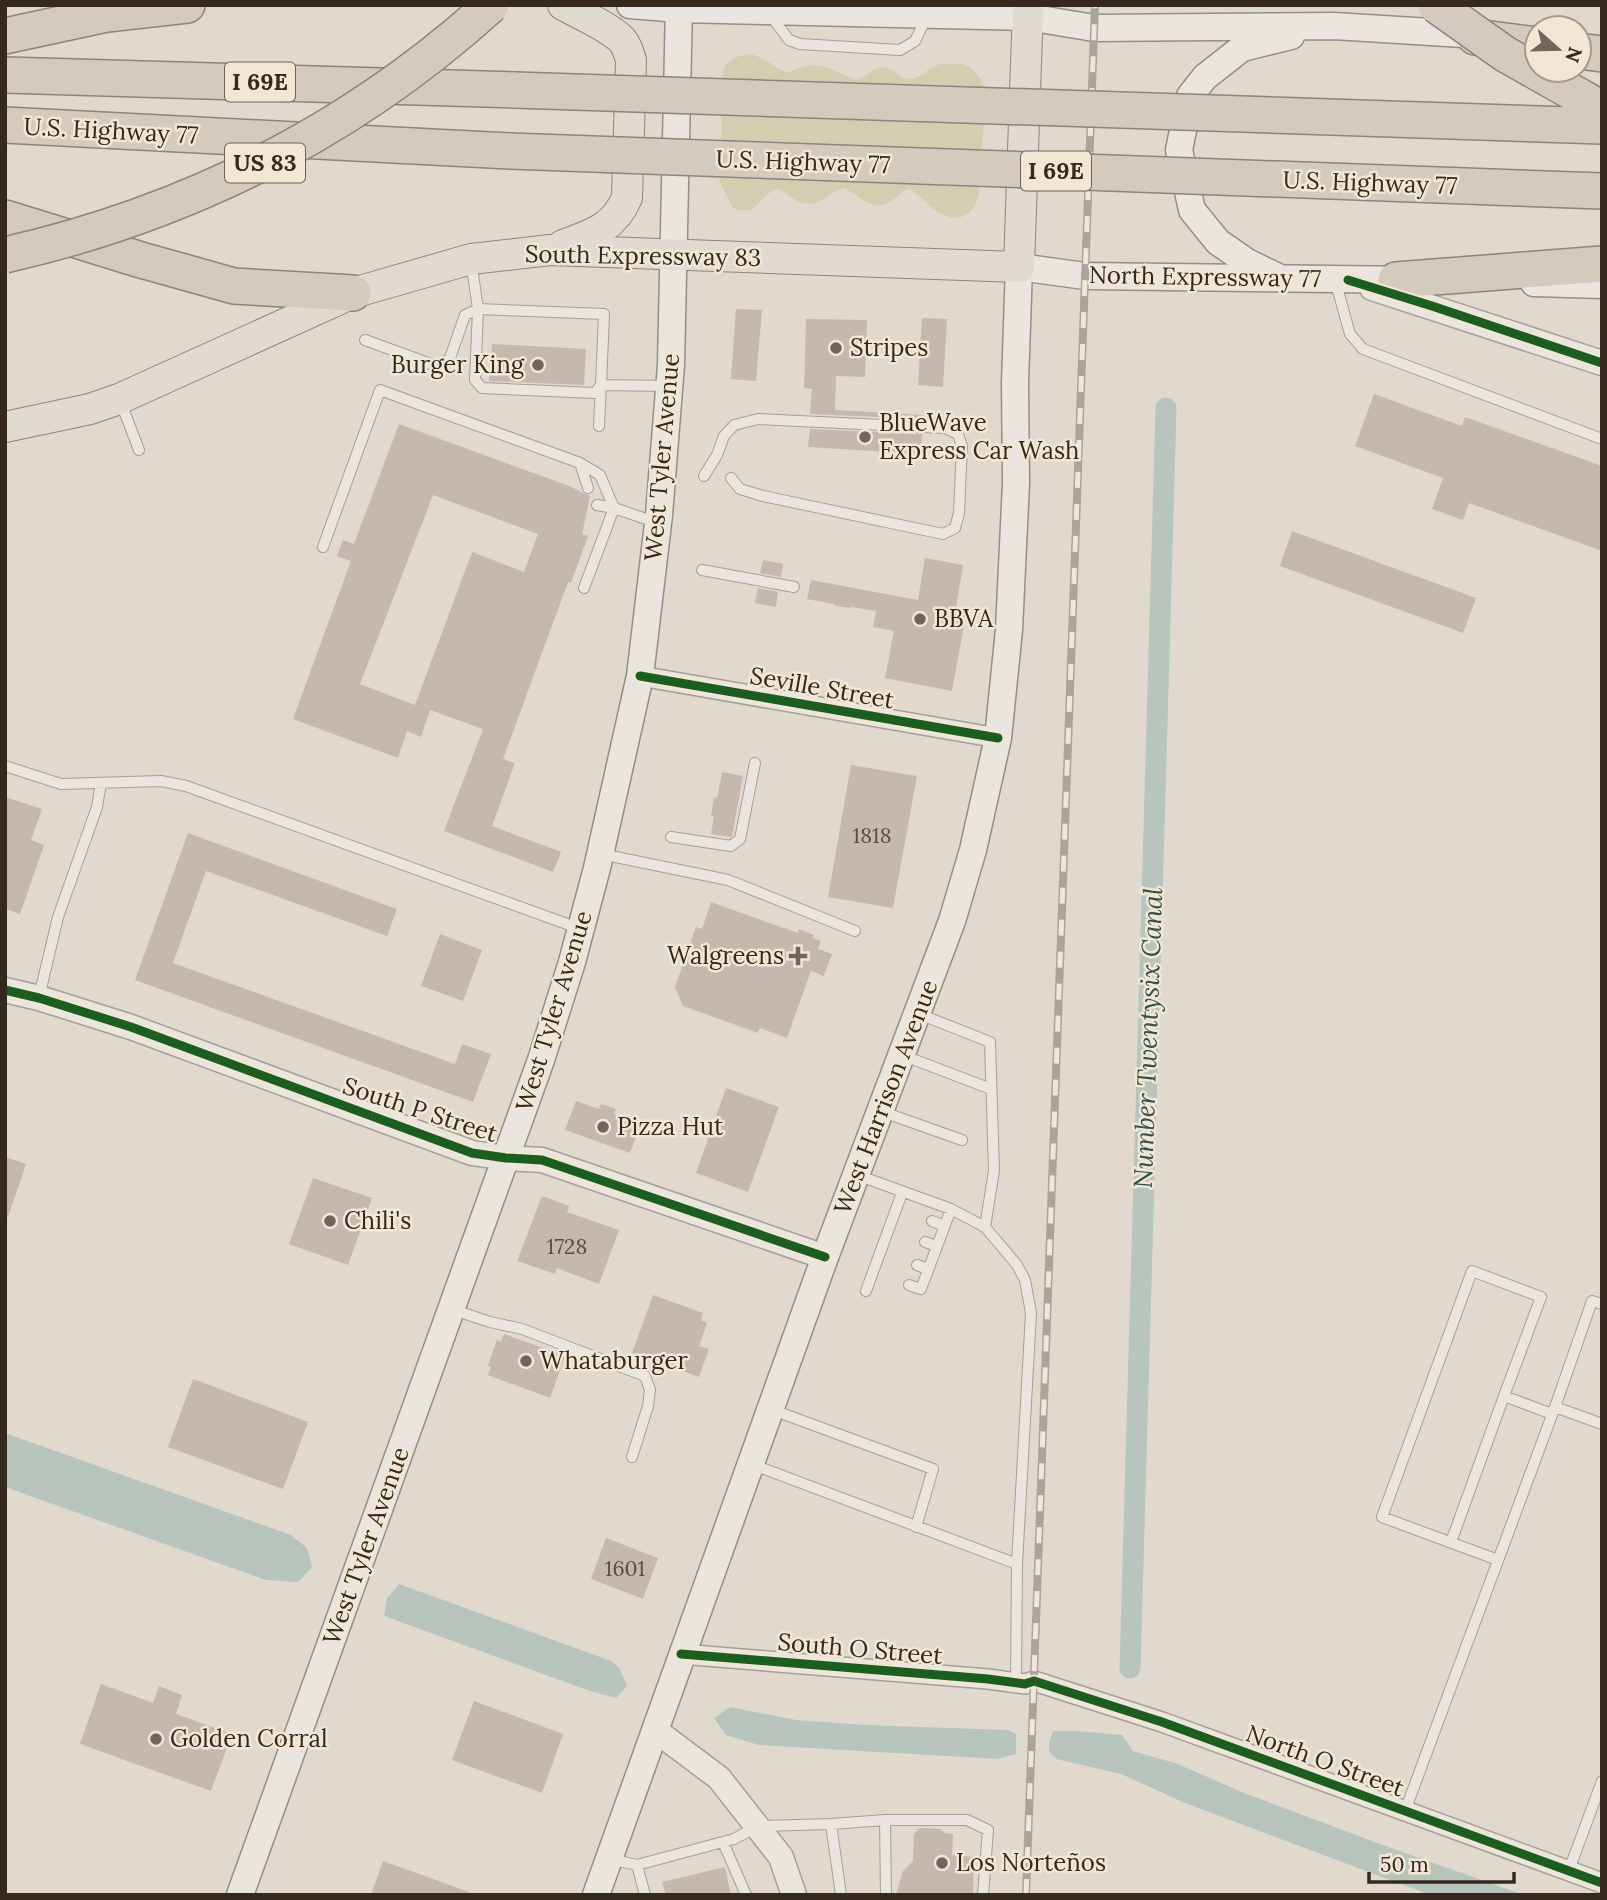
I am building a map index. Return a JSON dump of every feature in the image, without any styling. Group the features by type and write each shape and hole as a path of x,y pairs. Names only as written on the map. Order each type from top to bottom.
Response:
{"highway":[{"path":"5,36 107,14 187,5"},
{"name":"US 83","path":"5,255 114,226 218,186 263,164 349,115 390,87 430,58 491,5"},
{"path":"1442,19 1523,41"},
{"path":"1442,19 1602,109"},
{"name":"I 69E","path":"5,75 1602,126"},
{"name":"U.S. Highway 77","path":"5,125 510,151 1602,191"},
{"path":"5,218 234,286 353,293"},
{"path":"1396,280 1602,264"}],"main road":[{"path":"550,250 601,230 621,211 627,198 631,60 628,50 622,40 608,30 563,5"},
{"path":"630,5 928,15 1028,11 1094,28 1334,26 1442,19 1523,36"},
{"name":"West Tyler Avenue","path":"244,1894 541,1060 600,854 640,676 658,523 669,386 679,7"},
{"path":"1019,267 1028,11"},
{"path":"1280,278 1247,262 1217,242 1192,210 1179,150 1190,96 1205,77 1242,48 1334,26"},
{"name":"South Expressway 83","path":"5,427 90,410 353,293 471,259 550,250 1019,267"},
{"name":"North Expressway 77","path":"1019,267 1085,276 1602,285"},
{"name":"West Harrison Avenue","path":"596,1895 825,1257 952,921 970,862 998,738 1009,631 1016,483 1015,383 1019,267"}],"street":[{"path":"1342,280 1445,310 1602,363"},
{"name":"Seville Street","path":"640,676 998,738"},
{"name":"South P Street","path":"5,990 131,1027 472,1153 541,1160 825,1257"},
{"name":"South O Street","path":"681,1654 1025,1681"},
{"name":"North O Street","path":"1025,1681 1162,1722 1602,1882"},
{"path":"655,1730 719,1778 781,1857 794,1895"}],"lane":[{"path":"767,11 789,40 800,44 900,50 915,41 928,15"},
{"path":"471,259 478,309 475,380 482,388 595,393 601,385"},
{"path":"1342,280 1350,334 1363,349 1602,439"},
{"path":"365,340 439,367 450,358 465,316 478,309 604,314 599,426"},
{"path":"601,385 669,386"},
{"path":"323,547 380,390 580,463 600,475 614,508 584,588"},
{"path":"119,399 139,450"},
{"path":"704,475 717,455 724,436 734,425 758,419 945,428 958,435 962,446 959,513 955,528 943,534 764,496 740,489 731,478"},
{"path":"580,463 588,488"},
{"path":"597,505 658,523"},
{"path":"702,570 794,587"},
{"path":"671,837 732,846 740,839 755,763"},
{"path":"5,766 61,785 161,781 186,786 580,929"},
{"path":"39,998 58,917 97,807 101,783"},
{"path":"600,854 728,880 855,930"},
{"path":"917,1013 990,1042 994,1171 985,1227"},
{"path":"901,1055 992,1089"},
{"path":"880,1111 961,1140"},
{"path":"856,1174 951,1209 985,1227 1017,1265 1025,1280 1031,1313 1017,1564 1025,1681"},
{"path":"866,1291 878,1274 901,1210 902,1193"},
{"path":"909,1285 921,1289 951,1209"},
{"path":"932,1221 945,1226"},
{"path":"925,1242 937,1246"},
{"path":"917,1265 928,1269"},
{"path":"1451,1542 1541,1297 1472,1271 1382,1517 1498,1560"},
{"path":"1405,1811 1592,1301 1602,1304"},
{"path":"452,1309 522,1329 645,1376 650,1390 648,1406 632,1457"},
{"path":"1504,1396 1602,1424"},
{"path":"770,1409 933,1469 916,1527"},
{"path":"750,1464 1017,1564"},
{"path":"1569,1870 1602,1781"},
{"path":"609,1859 637,1865 734,1839 758,1826 885,1819 967,1820 988,1830 982,1895"},
{"path":"885,1819 886,1895"},
{"path":"831,1824 841,1895"},
{"path":"723,1842 746,1895"},
{"path":"637,1865 645,1895"}],"shaded area":[{"path":"751,54 787,73 815,65 857,80 881,67 907,79 917,77 941,64 963,64 971,68 981,80 986,93 979,195 973,208 965,216 954,218 936,210 908,189 890,202 877,205 866,202 844,188 809,204 798,202 777,189 753,208 733,208 719,180 723,94 721,78 726,64 739,56"},
{"path":"5,1433 291,1535 307,1548 312,1567 298,1582 266,1580 5,1487"},
{"path":"399,1584 611,1661 619,1667 627,1686 616,1698 590,1691 384,1616 387,1598"},
{"path":"730,1707 796,1720 1008,1730 1016,1734 1016,1754 998,1759 759,1745 726,1735 714,1718"},
{"path":"1053,1731 1122,1735 1133,1751 1178,1764 1244,1793 1524,1895 1430,1895 1185,1803 1121,1774 1056,1759 1049,1752"}],"building":[{"path":"736,309 762,310 756,381 731,379"},
{"path":"922,318 947,319 943,387 918,385"},
{"name":"Stripes","path":"806,319 867,320 865,377 836,376 835,410 923,415 923,419 810,414 812,389 804,388"},
{"name":"Burger King","path":"492,344 586,349 584,385 489,381"},
{"path":"1374,394 1462,426 1465,417 1602,466 1602,551 1469,503 1463,520 1432,509 1443,478 1355,446"},
{"path":"399,424 590,496 582,534 588,536 571,583 568,582 503,759 515,763 492,826 561,852 553,872 444,831 483,729 430,710 421,737 407,731 398,758 293,719 351,561 337,556 343,540 354,544","holes":["433,495 538,534 524,572 472,552 415,705 360,684"]},
{"path":"810,429 922,434 921,454 808,447"},
{"path":"1292,531 1476,598 1463,633 1280,566"},
{"name":"BBVA","path":"925,558 963,565 956,607 967,609 952,691 885,678 894,631 873,627 876,611 807,599 811,580 918,600"},
{"path":"763,560 783,564 781,577 760,573"},
{"path":"758,588 778,592 776,607 755,603"},
{"path":"851,765 917,776 893,908 828,897"},
{"path":"722,772 743,776 730,837 711,834 714,797 717,798"},
{"path":"5,797 42,809 31,840 44,845 20,914 5,909"},
{"path":"188,833 397,909 387,936 206,871 173,963 455,1064 462,1044 491,1054 473,1102 135,980"},
{"name":"Walgreens","path":"711,902 798,933 799,929 814,935 813,938 821,941 818,949 832,954 824,976 811,971 787,1038 760,1028 758,1033 683,1006 675,987 696,927 702,929"},
{"path":"440,934 482,950 463,1001 421,986"},
{"path":"726,1088 779,1107 748,1192 696,1173"},
{"name":"Pizza Hut","path":"576,1101 599,1109 601,1104 616,1109 614,1114 641,1124 630,1153 565,1130"},
{"path":"5,1157 26,1164 8,1217 5,1216"},
{"name":"Chili's","path":"313,1178 372,1198 348,1265 289,1244"},
{"path":"542,1196 569,1206 567,1212 619,1230 599,1284 557,1268 555,1274 517,1261"},
{"path":"653,1295 703,1313 701,1320 707,1323 699,1346 709,1349 699,1377 632,1353"},
{"name":"Whataburger","path":"504,1334 565,1356 550,1398 488,1375 491,1367 488,1366 497,1340 501,1342"},
{"path":"193,1379 308,1422 283,1489 168,1447"},
{"path":"606,1538 658,1558 643,1599 591,1579"},
{"name":"Golden Corral","path":"101,1684 153,1703 159,1686 182,1695 176,1714 232,1734 211,1791 80,1744"},
{"path":"474,1701 563,1734 542,1793 452,1760"},
{"name":"Los Norteños","path":"920,1828 940,1829 953,1834 952,1855 974,1857 973,1895 896,1895 903,1871 913,1861 914,1834"},
{"path":"383,1861 472,1893 472,1895 371,1895"},
{"path":"725,1867 731,1895 666,1895 662,1882"}],"waterway":[{"name":"Number Twentysix Canal","path":"1130,1668 1166,408"}],"railway":[{"path":"1026,1895 1095,5"}],"cycle path":[{"path":"1348,280 1602,363"},
{"path":"640,676 998,738"},
{"path":"5,990 131,1027 472,1153 542,1160 825,1257"},
{"path":"681,1654 1025,1684 1034,1681 1162,1722 1602,1883"}],"place":[{"name":"Stripes","path":"836,348"},
{"name":"Burger King","path":"538,365"},
{"name":"BlueWave Express Car Wash","path":"865,437"},
{"name":"BBVA","path":"920,619"},
{"name":"Walgreens","path":"798,956"},
{"name":"Pizza Hut","path":"603,1127"},
{"name":"Chili's","path":"330,1221"},
{"name":"Whataburger","path":"526,1361"},
{"name":"Golden Corral","path":"156,1739"},
{"name":"Los Norteños","path":"942,1863"}]}
